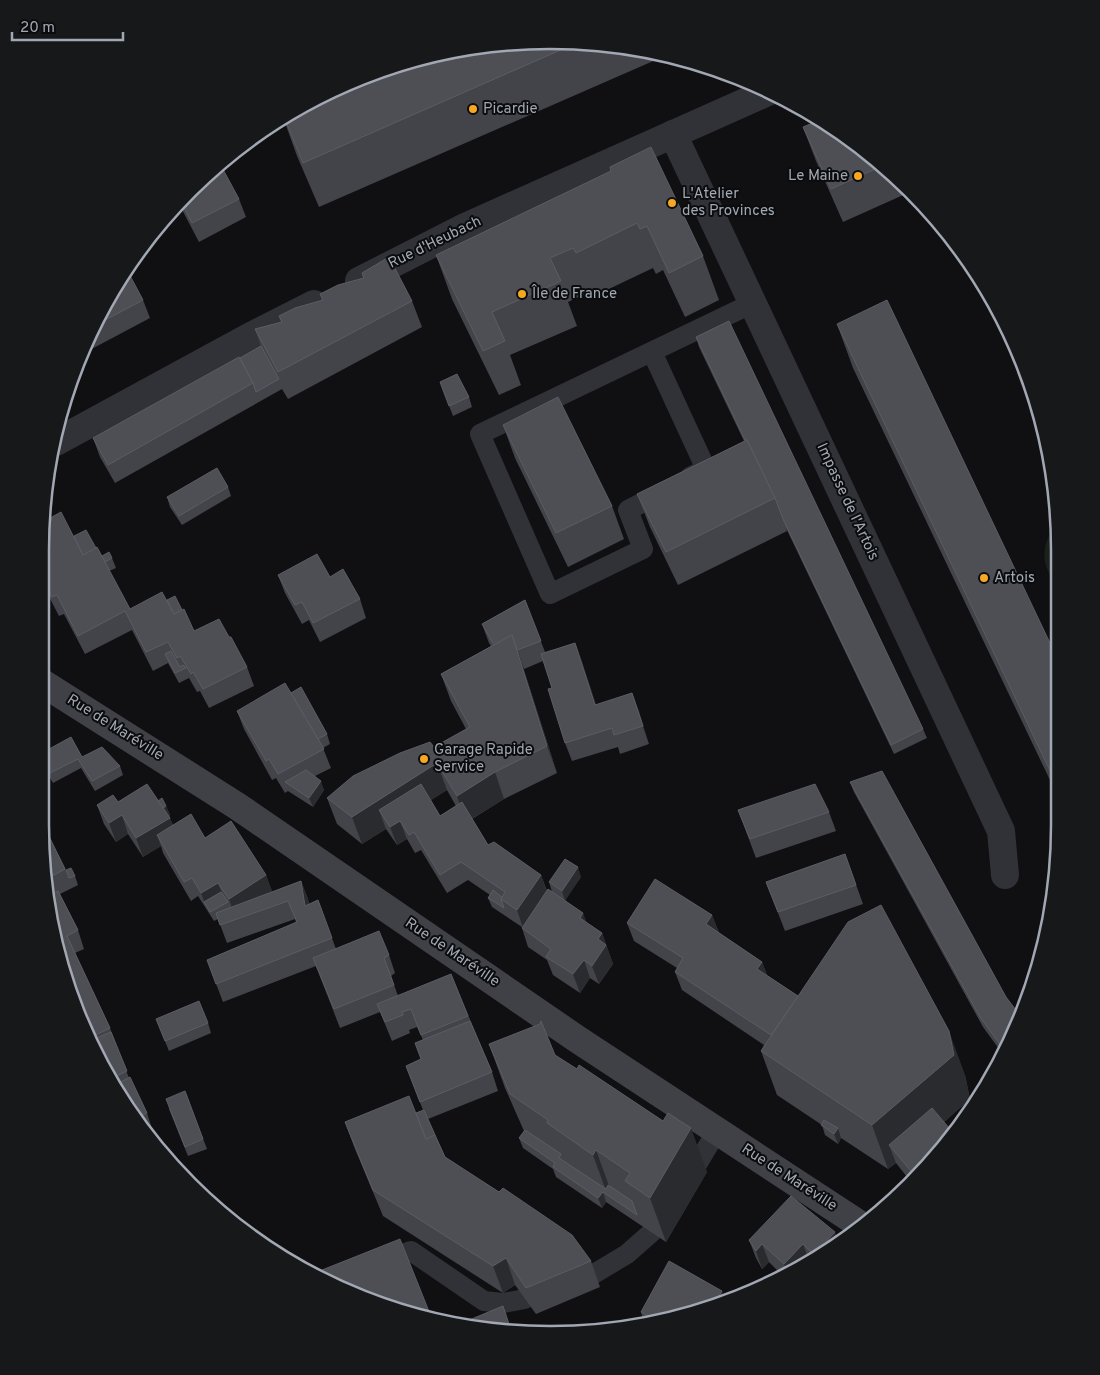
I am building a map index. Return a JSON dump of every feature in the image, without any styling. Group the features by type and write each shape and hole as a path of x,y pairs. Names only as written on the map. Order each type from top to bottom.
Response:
{"main road":[{"name":"Rue de Maréville","path":"49,688 237,806 577,1039 856,1222"}],"street":[{"name":"Rue d'Heubach","path":"61,439 249,337 465,227 761,95"},
{"name":"Impasse de l'Artois","path":"673,134 1001,830 1005,875"}],"lane":[{"path":"652,352 706,469 628,510 643,549 550,594 480,434 753,303"},
{"path":"696,1166 717,1131"},
{"path":"592,1275 627,1254 652,1232"},
{"path":"366,1267 411,1251 484,1301 503,1303 526,1299"}],"shaded area":[{"path":"1051,534 1051,576 1045,563 1044,554"}],"building":[{"path":"562,49 303,163 287,124 328,100 389,75 452,58 517,50"},
{"path":"812,123 855,152 875,169 831,189 803,127"},
{"path":"651,147 703,256 669,273 647,226 640,229 637,223 576,253 573,248 550,258 561,281 492,312 505,341 483,351 436,255 611,171 610,167"},
{"path":"223,170 239,199 192,223 184,208"},
{"path":"389,257 412,301 278,372 255,329 282,322 279,316 295,308 323,300 320,294 338,285 364,278 362,273"},
{"path":"130,276 143,300 104,321"},
{"name":"Artois","path":"887,300 1051,645 1051,773 837,324"},
{"path":"729,321 923,729 891,745 783,519 775,498 696,337"},
{"path":"261,346 279,379 256,392 240,358"},
{"path":"239,357 253,383 108,465 93,438"},
{"path":"457,374 469,397 449,406 440,382"},
{"path":"558,397 612,506 556,533 503,425"},
{"path":"747,440 775,498 666,552 637,494"},
{"path":"217,468 228,487 179,516 167,497"},
{"path":"61,512 83,555 97,547 130,609 162,592 174,614 184,609 194,631 219,619 247,667 203,689 193,672 191,674 180,656 177,658 168,642 146,652 125,611 78,636 57,595 52,597 49,591 50,518"},
{"path":"86,530 96,548 83,555 74,536"},
{"path":"109,552 112,558 105,562 102,556"},
{"path":"317,554 330,577 343,569 360,599 313,623 302,602 295,605 278,575"},
{"path":"175,596 182,610 174,614 167,600"},
{"path":"525,600 541,641 517,650 512,635 494,645 482,624"},
{"path":"512,635 547,746 495,772 457,796 437,763 352,817 327,798 353,776 400,753 430,742 434,747 470,727 441,674"},
{"path":"575,643 595,705 632,693 643,726 614,735 612,728 565,743 548,689 552,688 541,654"},
{"path":"171,651 180,667 183,665 186,668 175,673 165,654"},
{"path":"285,683 324,749 278,774 269,759 266,761 237,711"},
{"path":"301,687 327,734 318,739 291,693"},
{"path":"71,737 82,757 102,747 120,766 92,781 78,759 50,773 49,749"},
{"path":"306,770 321,781 309,798 285,782"},
{"path":"882,771 1006,997 1016,1010 1001,1045 980,1017 850,782"},
{"path":"147,784 170,818 136,838 122,815 109,823 97,805 113,795 118,802"},
{"path":"421,784 440,816 462,802 488,845 494,842 541,875 517,910 501,899 505,892 461,862 440,875 414,832 409,835 400,821 390,827 379,810"},
{"path":"815,784 829,812 750,839 738,810"},
{"path":"162,798 166,806 163,808 158,801"},
{"path":"191,814 205,838 231,821 266,875 229,899 218,883 201,893 192,878 184,882 157,835"},
{"path":"49,837 65,869 52,876"},
{"path":"845,854 856,885 778,912 766,882"},
{"path":"565,859 578,867 562,891 549,882"},
{"path":"71,868 75,876 69,878 66,870"},
{"path":"655,879 712,915 706,924 762,962 757,969 798,996 771,1035 675,972 683,958 627,923"},
{"path":"301,881 305,906 318,900 332,938 216,984 207,960 297,922 288,901 220,925 216,913"},
{"path":"548,889 583,913 580,918 602,933 598,939 606,945 592,966 584,960 573,974 546,957 551,949 522,928"},
{"path":"493,890 502,897 504,908 488,898"},
{"path":"58,891 78,930 67,936 110,1028 95,1035 75,986 58,923 54,893"},
{"path":"221,892 228,902 210,912 204,902"},
{"path":"881,905 949,1031 954,1055 872,1125 761,1051 848,922"},
{"path":"379,931 389,955 384,958 394,985 334,1009 313,958"},
{"path":"451,974 468,1016 421,1035 411,1009 402,1012 403,1015 385,1022 377,1004"},
{"path":"199,1001 208,1023 165,1041 156,1019"},
{"path":"470,1021 492,1072 420,1102 406,1066 421,1059 415,1043"},
{"path":"541,1021 555,1055 577,1069 579,1065 663,1121 668,1113 691,1128 650,1198 625,1181 630,1173 596,1150 593,1155 547,1123 548,1120 510,1094 489,1044 540,1024"},
{"path":"111,1032 127,1071 116,1076 96,1038"},
{"path":"130,1077 147,1113 142,1115 120,1082"},
{"path":"185,1091 203,1139 185,1147 166,1099"},
{"path":"409,1096 426,1139 435,1135 445,1157 499,1192 503,1188 572,1235 591,1261 526,1288 506,1258 493,1266 373,1190 345,1122"},
{"path":"932,1108 949,1128 911,1171 889,1145"},
{"path":"424,1110 435,1135 426,1139 416,1113"},
{"path":"824,1120 838,1128 834,1134 821,1125"},
{"path":"525,1130 561,1154 559,1158 606,1189 608,1185 632,1201 637,1215 603,1192 598,1198 553,1167 555,1163 519,1138"},
{"path":"791,1196 835,1232 823,1245 811,1252 803,1244 784,1264 762,1244 756,1251 749,1240"},
{"path":"400,1239 429,1311 389,1300 320,1271"},
{"path":"669,1261 722,1291 718,1297 680,1309 649,1317 641,1312"},
{"path":"503,1306 509,1324 485,1322 470,1320"}],"place":[{"name":"Picardie","path":"473,109"},
{"name":"Le Maine","path":"858,176"},
{"name":"L'Atelier des Provinces","path":"672,203"},
{"name":"Île de France","path":"522,294"},
{"name":"Artois","path":"984,578"},
{"name":"Garage Rapide Service","path":"424,759"}]}
